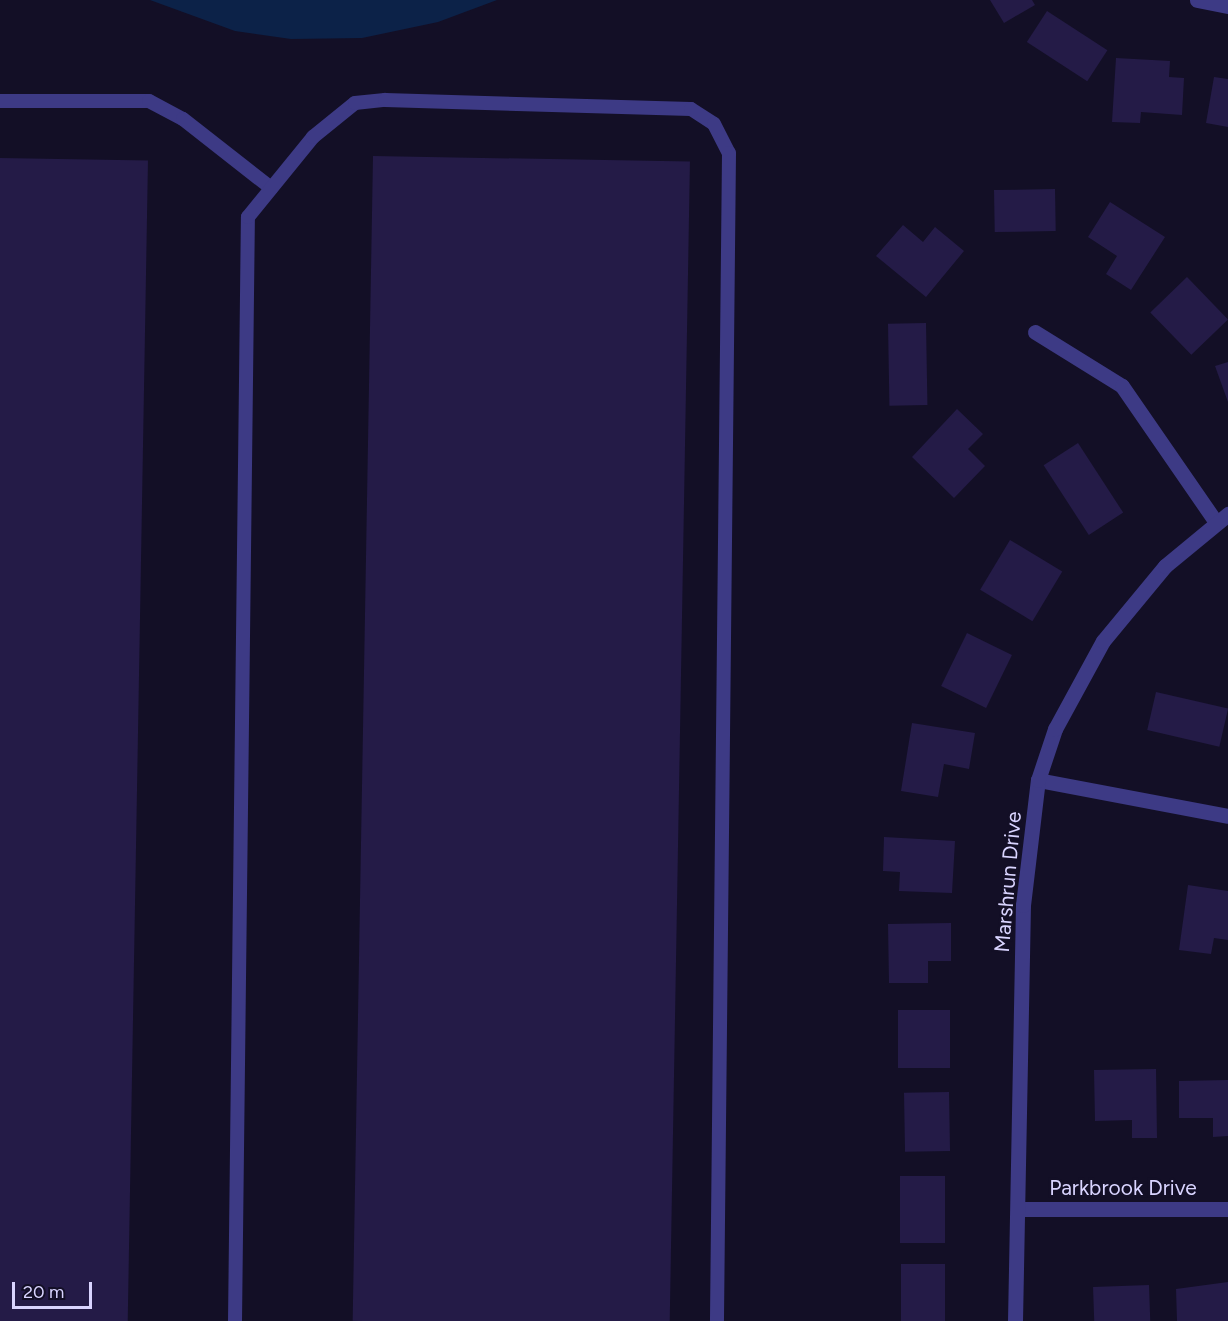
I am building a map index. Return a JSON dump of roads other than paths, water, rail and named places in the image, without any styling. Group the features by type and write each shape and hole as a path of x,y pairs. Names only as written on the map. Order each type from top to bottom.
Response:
{"street":[{"path":"1197,0 1228,6"},
{"path":"1035,332 1122,386 1222,518"},
{"name":"Marshrun Drive","path":"1015,1321 1023,905 1038,780 1055,729 1103,641 1165,566 1222,518"},
{"path":"1038,780 1228,816"},
{"name":"Parkbrook Drive","path":"1018,1209 1228,1209"}],"lane":[{"path":"235,1321 248,217 313,137 355,104 385,100 691,109 714,124 729,153 717,1321"},
{"path":"0,101 149,101 183,119 271,188"}],"water":[{"path":"150,0 497,0 438,22 362,38 291,39 235,31"}]}
